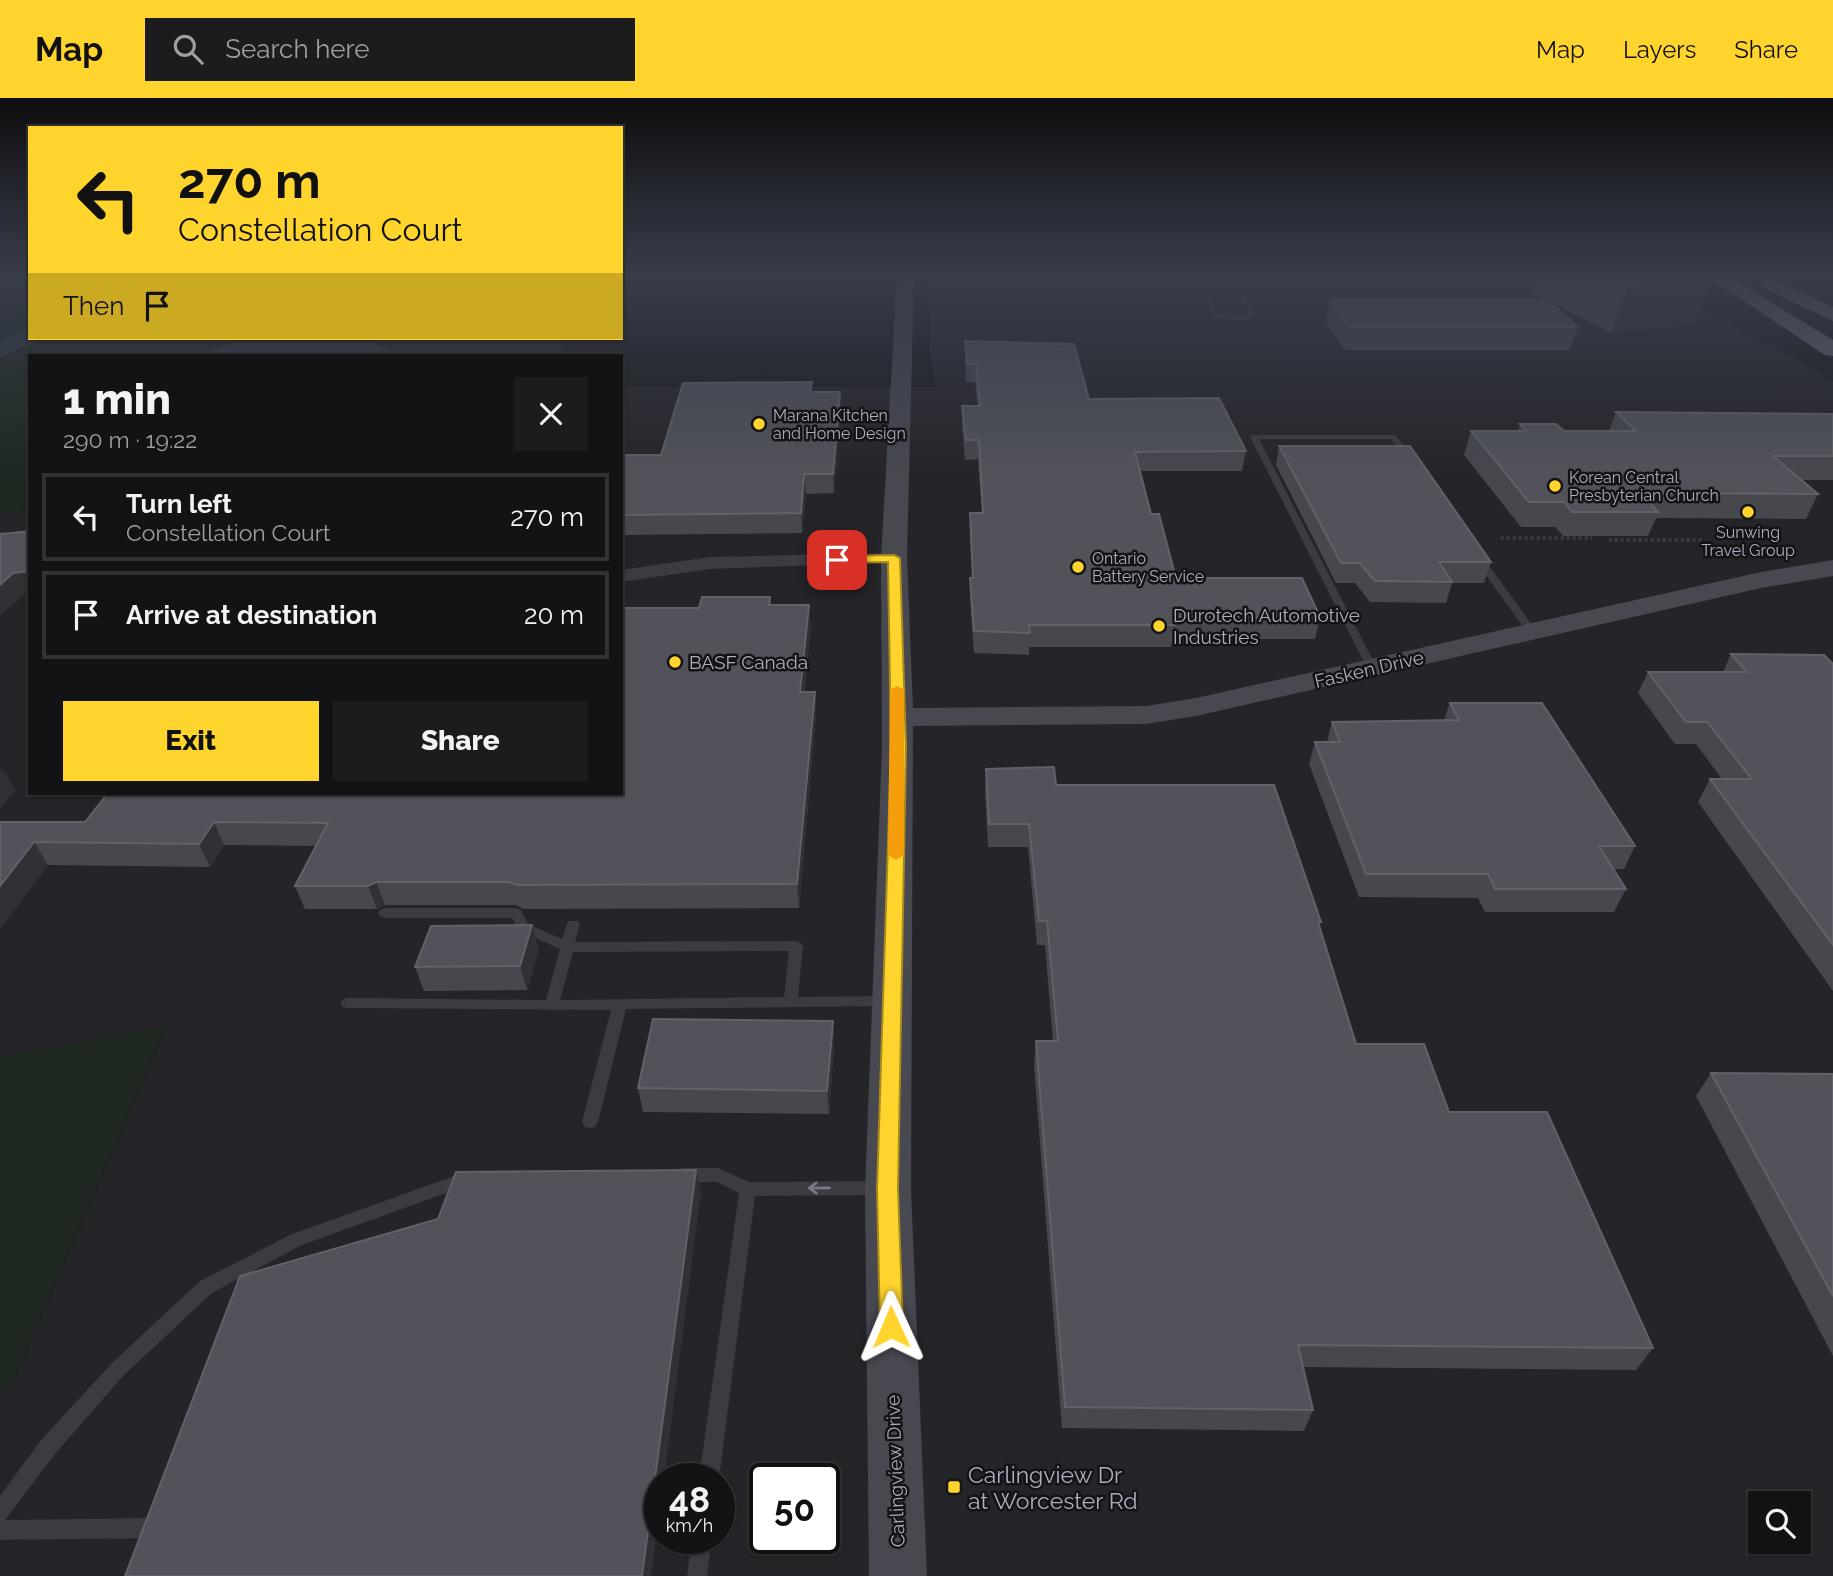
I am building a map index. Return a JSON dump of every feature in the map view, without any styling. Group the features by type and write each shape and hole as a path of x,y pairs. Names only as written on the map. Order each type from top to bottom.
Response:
{"main road":[{"name":"Carlingview Drive","path":"898,1576 888,1189 898,717 894,558 902,343"},
{"name":"Fasken Drive","path":"898,717 1146,715 1196,707 1752,582 1833,568"}],"street":[{"path":"623,576 710,563 894,558"}],"lane":[{"path":"1372,668 1254,437 1393,437 1413,466"},
{"path":"1468,542 1532,632"},
{"path":"385,913 516,913 523,928 566,947 796,946 790,1002"},
{"path":"552,1004 573,924"},
{"path":"348,1003 892,1001"},
{"path":"590,1122 620,1004"},
{"path":"0,1512 48,1447 118,1369 206,1287 296,1240 477,1175"},
{"path":"664,1175 718,1175 748,1189 888,1189"},
{"path":"711,1463 748,1189"},
{"path":"0,1530 155,1528"},
{"path":"696,1576 699,1554"}],"path":[{"path":"1501,538 1592,538"},
{"path":"1609,540 1702,540"}],"shaded area":[{"path":"0,343 558,343 567,354 28,354 28,511 0,514"},
{"path":"233,343 371,343 402,354 203,354"},
{"path":"930,343 1766,343 1833,382 1833,1576 0,1576 0,1393 10,1388 167,1027 0,1057 0,514 28,511 28,795 623,795 623,386 936,387"},
{"path":"167,1026 10,1388 0,1393 0,1057"}],"building":[{"path":"965,343 1074,344 1089,399 1219,398 1246,451 1135,452 1151,514 1159,514 1176,578 1302,578 1320,617 1173,617 1175,625 1029,625 1030,633 974,631 970,578 973,578 970,513 983,513 979,440 966,440 962,406 980,406 976,364 967,364"},
{"path":"812,382 810,392 840,392 833,474 804,474 801,513 623,515 623,455 661,455 683,383"},
{"path":"1616,412 1833,414 1833,456 1773,456 1818,494 1641,493 1658,512 1572,512 1564,502 1529,502 1471,431 1527,431 1520,424 1556,424 1564,431 1636,431"},
{"path":"1279,446 1410,446 1491,562 1439,562 1452,582 1375,581 1360,563 1341,563"},
{"path":"28,531 28,571 13,573 0,585 0,534"},
{"path":"702,597 770,597 769,605 809,605 800,692 815,692 797,884 517,885 509,882 376,882 368,886 295,886 328,823 214,822 199,844 34,842 0,886 0,822 85,822 106,795 623,795 623,608 699,608"},
{"path":"1731,654 1824,655 1833,664 1833,945 1710,779 1752,779 1707,722 1686,722 1648,672 1747,672"},
{"path":"1450,703 1542,703 1635,846 1599,846 1626,889 1495,889 1488,874 1366,874 1315,742 1340,742 1332,722 1459,720"},
{"path":"1054,767 1056,785 1274,785 1321,922 1318,922 1356,1044 1424,1044 1449,1112 1547,1112 1653,1348 1298,1345 1313,1410 1065,1407 1036,1041 1058,1041 1047,921 1039,921 1029,824 989,824 986,769"},
{"path":"532,925 520,966 415,967 431,926"},
{"path":"653,1019 833,1021 827,1091 638,1088"},
{"path":"1711,1073 1833,1074 1833,1296"},
{"path":"696,1170 657,1463 644,1463 645,1554 642,1576 125,1576 240,1276 438,1219 456,1172"}],"waterway":[{"path":"0,349 14,343"}],"slow traffic":[{"path":"896,855 897,690"}],"place":[{"name":"Marana Kitchen and Home Design","path":"759,424"},
{"name":"Korean Central Presbyterian Church","path":"1555,486"},
{"name":"Sunwing Travel Group","path":"1748,512"},
{"name":"Ontario Battery Service","path":"1078,567"},
{"name":"Durotech Automotive Industries","path":"1159,626"},
{"name":"BASF Canada","path":"675,662"},
{"name":"Carlingview Dr at Worcester Rd","path":"954,1487"}],"route":[{"path":"837,560 894,558 898,747 888,1189 891,1327"}]}
